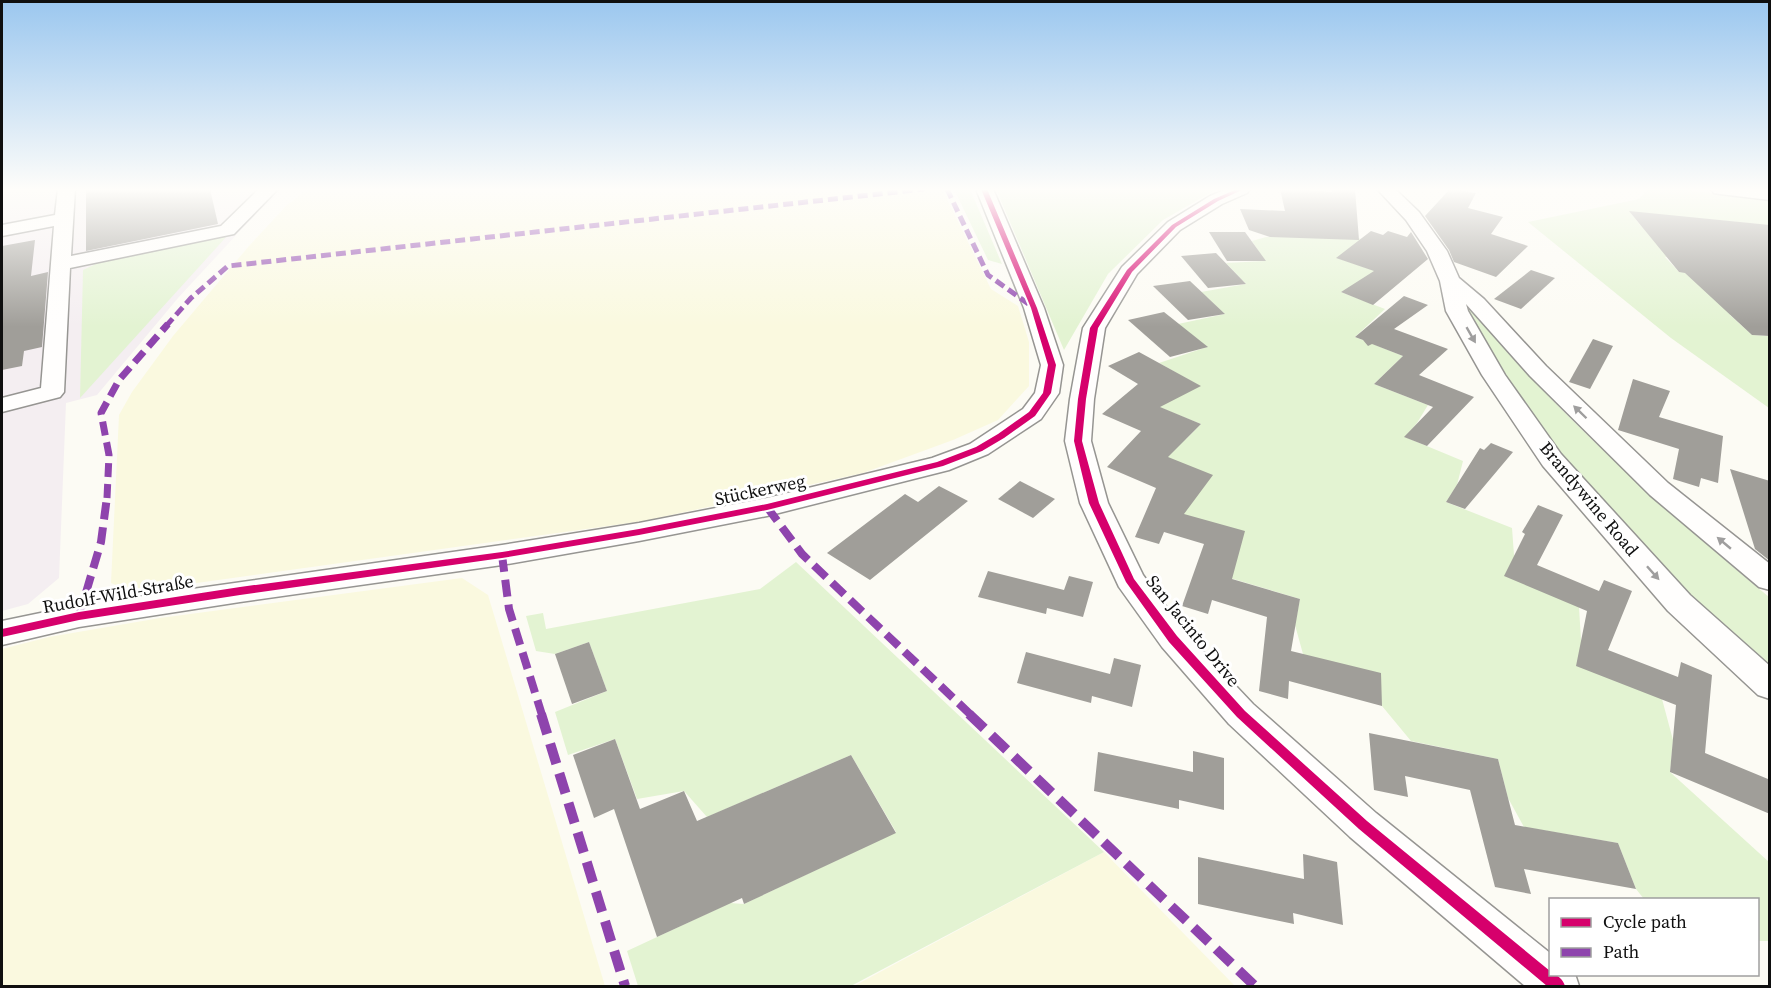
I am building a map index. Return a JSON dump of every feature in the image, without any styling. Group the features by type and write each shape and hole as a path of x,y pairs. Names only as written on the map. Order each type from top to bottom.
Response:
{"street":[{"path":"2,405 52,392 63,235"},
{"path":"61,264 202,235"},
{"name":"Stückerweg","path":"240,591 502,555 639,532 767,507 940,464 979,449 1032,414 1047,393 1053,365 1034,308 1003,235"},
{"name":"San Jacinto Drive","path":"1165,235 1129,271 1095,328 1082,399 1078,441 1094,503 1130,580 1173,639 1241,714 1363,825 1558,987"},
{"name":"Brandywine Road","path":"1427,235 1437,250 1450,281 1457,311 1494,375 1552,460 1679,603 1770,686"},
{"name":"Brandywine Road","path":"1450,281 1477,303 1538,371 1659,489 1770,580"},
{"name":"Rudolf-Wild-Straße","path":"2,633 79,616 240,591"}],"shaded area":[{"path":"2,235 237,235 178,298 97,395 66,403 59,578 28,604 2,611"}],"green space":[{"path":"228,235 80,398 83,270 102,261"},
{"path":"259,235 965,235 991,289 1018,306 1029,342 1029,386 998,420 953,440 863,473 644,521 132,592 111,583 119,415 132,392 173,336"},
{"path":"976,235 990,235 1002,264 988,260"},
{"path":"1015,235 1148,235 1108,274 1064,350"},
{"path":"1348,235 1368,241 1337,258 1379,272 1341,292 1385,309 1355,337 1403,356 1374,384 1428,405 1405,437 1463,461 1457,485 1446,502 1512,528 1514,555 1579,607 1581,640 1662,699 1673,740 1670,772 1769,862 1769,941 1759,941 1759,898 1643,898 1636,889 1618,843 1524,827 1508,798 1498,759 1411,741 1382,706 1303,654 1295,625 1300,599 1230,578 1181,513 1158,453 1186,439 1201,424 1151,404 1200,386 1159,363 1207,347 1178,324 1225,314 1201,292 1246,284 1226,263 1265,261 1252,241 1266,237"},
{"path":"1544,235 1740,235 1769,238 1769,265 1665,257 1679,272 1769,280 1730,315 1752,335 1769,336 1769,408 1671,338"},
{"path":"1463,302 1467,302 1516,362 1607,454 1671,513 1769,597 1769,675 1688,598 1568,464 1508,378"},
{"path":"796,562 1104,852 851,986 638,986 627,951 730,903 744,904 896,832 851,755 707,817 684,791 637,799 615,739 568,755 555,712 607,691 589,642 555,654 536,651 526,616 543,613 546,629 760,589"},
{"path":"462,578 488,595 605,986 2,986 2,649 49,637 160,618"},
{"path":"1104,852 1235,986 854,986"}],"building":[{"path":"86,235 164,235 86,251"},
{"path":"1211,235 1247,235 1266,261 1227,261"},
{"path":"1264,235 1359,235 1359,240"},
{"path":"1366,235 1407,237 1413,235 1428,259 1373,305 1341,292 1374,271 1336,258"},
{"path":"1438,235 1494,235 1528,246 1496,277 1454,262"},
{"path":"1649,235 1770,235 1770,336 1752,335 1685,273 1679,272"},
{"path":"35,240 31,276 48,272 42,347 24,351 22,366 2,370 2,246"},
{"path":"1216,253 1246,284 1208,288 1181,256"},
{"path":"1531,270 1555,278 1521,309 1494,299"},
{"path":"1190,281 1225,314 1188,320 1153,286"},
{"path":"1404,296 1428,305 1394,329 1448,349 1419,375 1474,397 1427,446 1404,437 1433,407 1374,384 1403,356 1372,344 1368,346 1363,340 1355,337"},
{"path":"1164,312 1208,347 1170,357 1128,320"},
{"path":"1593,339 1613,346 1590,389 1569,382"},
{"path":"1139,352 1201,386 1160,407 1201,424 1168,457 1213,475 1184,514 1245,531 1232,579 1300,599 1291,651 1381,673 1382,706 1289,681 1288,699 1259,691 1267,617 1212,600 1208,614 1182,606 1204,544 1164,532 1159,544 1135,537 1156,488 1107,467 1141,431 1102,414 1138,384 1108,366"},
{"path":"1633,379 1670,391 1659,417 1723,436 1718,483 1701,478 1699,487 1673,479 1679,449 1618,430"},
{"path":"1491,443 1513,452 1465,509 1446,502 1480,448 1484,450"},
{"path":"1730,469 1770,481 1770,561 1755,549"},
{"path":"1020,481 1055,499 1033,518 998,499"},
{"path":"939,486 968,501 870,580 827,553 905,494 918,502"},
{"path":"1538,505 1563,515 1537,565 1599,591 1604,580 1632,591 1608,650 1678,677 1681,662 1712,675 1705,753 1768,779 1770,814 1670,772 1676,705 1576,666 1587,611 1504,576 1525,534 1522,532"},
{"path":"988,571 1064,590 1069,576 1093,582 1083,617 1047,608 1046,614 978,597"},
{"path":"589,642 607,691 572,704 555,654"},
{"path":"1026,652 1110,674 1114,658 1141,665 1132,707 1092,696 1091,703 1017,683"},
{"path":"1369,733 1498,759 1515,825 1618,843 1636,889 1524,869 1531,894 1495,887 1470,790 1405,776 1408,797 1374,790"},
{"path":"615,739 640,809 684,791 697,821 851,755 896,833 744,904 742,898 657,937 614,809 594,818 573,755"},
{"path":"1193,751 1224,758 1224,810 1179,800 1179,809 1094,791 1098,752 1193,772"},
{"path":"1303,854 1337,862 1343,925 1293,913 1294,924 1198,904 1198,857 1304,879"}],"marked path":[{"path":"79,616 99,553 107,503 109,455 101,413 119,380 191,298 228,266 507,235"},
{"path":"969,235 988,275 1030,305"},
{"path":"767,507 802,554 1255,986"},
{"path":"502,555 509,609 625,986"}],"cycle path":[{"path":"2,633 79,616 502,555 639,532 767,507 940,464 979,449 1032,414 1047,393 1052,365 1034,308 1003,235"},
{"path":"1165,235 1129,271 1094,328 1082,399 1078,441 1094,503 1130,580 1173,639 1241,714 1363,825 1558,986"}]}
